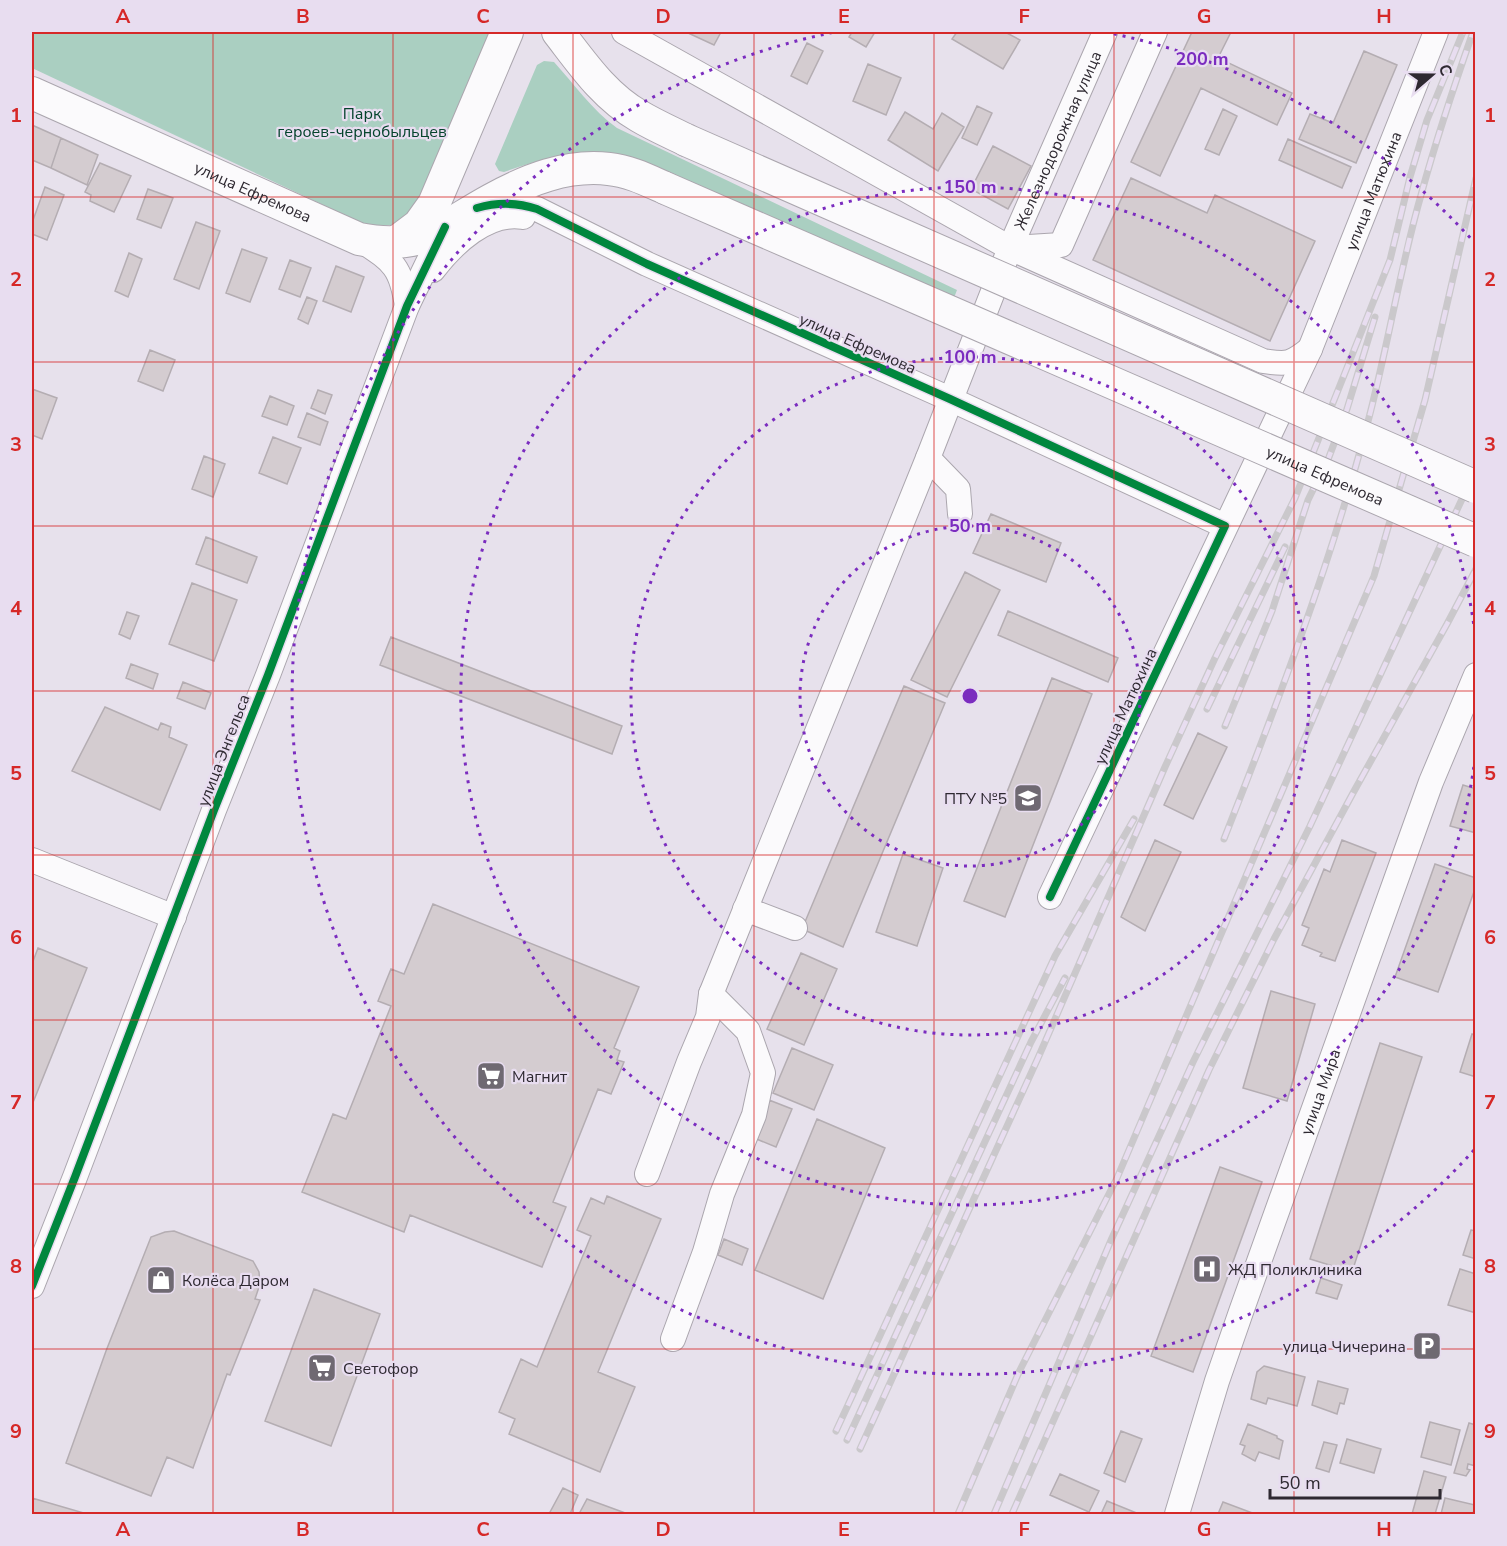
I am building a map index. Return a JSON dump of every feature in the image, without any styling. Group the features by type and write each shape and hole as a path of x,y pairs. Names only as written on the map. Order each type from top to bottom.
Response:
{"main road":[{"path":"374,241 409,234 419,225 434,204 507,32"},
{"path":"566,39 598,82 624,106 638,116 686,140 1476,487"},
{"name":"улица Ефремова","path":"32,93 374,241 413,241 445,227 524,183 546,175 565,171 609,169 639,176 1476,541"}],"street":[{"path":"624,32 1010,248 1263,361 1294,362 1310,349"},
{"name":"Железнодорожная улица","path":"647,1174 708,1017 711,994 928,458 1010,248 1105,32"},
{"path":"1010,248 1061,245 1155,32"},
{"name":"улица Матюхина","path":"1050,897 1310,349 1436,32"},
{"name":"улица Ефремова","path":"477,208 499,203 528,206 547,213 611,247 950,399 1225,526"},
{"path":"406,306 440,261 457,243 479,228 498,219 518,216 611,247"},
{"name":"улица Энгельса","path":"32,1286 268,675 406,306 445,227"},
{"path":"374,241 378,252 395,267 402,278 406,306"},
{"path":"928,458 958,489 960,514"},
{"name":"улица Мира","path":"1177,1515 1217,1381 1254,1275 1427,793 1476,675"},
{"path":"32,860 174,917"},
{"path":"745,909 795,928"},
{"path":"673,1339 705,1251 722,1194 754,1115 764,1073 748,1031 711,994"}],"green space":[{"name":"Парк героев-чернобыльцев","path":"32,32 497,32 412,217 392,225 368,226 32,68"},
{"path":"544,61 554,62 591,105 617,128 957,290 952,303 634,159 617,154 584,152 568,154 536,161 504,172 499,171 495,164 537,65"}],"building":[{"path":"686,32 721,32 714,45"},
{"path":"852,32 875,32 866,47 849,37"},
{"path":"957,32 1005,32 1020,40 1003,69 952,39"},
{"path":"1192,32 1231,32 1218,58 1292,93 1277,125 1201,88 1160,176 1131,162"},
{"path":"807,43 823,51 807,84 791,76"},
{"path":"1364,51 1397,65 1356,163 1299,139 1310,114 1333,123"},
{"path":"868,64 901,78 886,115 853,101"},
{"path":"977,106 992,113 977,145 962,138"},
{"path":"1223,109 1237,116 1219,155 1205,149"},
{"path":"905,112 933,129 942,113 964,127 938,171 888,140"},
{"path":"32,125 61,138 51,168 32,160"},
{"path":"61,138 98,155 87,185 51,168"},
{"path":"1288,139 1351,167 1342,188 1279,160"},
{"path":"993,146 1031,166 1008,209 971,189"},
{"path":"100,163 131,176 114,212 90,201 91,195 85,192"},
{"path":"1131,178 1207,213 1215,195 1315,241 1270,341 1093,260"},
{"path":"45,187 64,195 47,240 32,234 32,223"},
{"path":"148,189 173,198 161,228 137,219"},
{"path":"196,222 220,231 199,289 174,279"},
{"path":"242,249 267,258 250,302 226,293"},
{"path":"129,253 142,259 128,297 115,291"},
{"path":"290,260 311,268 300,297 279,289"},
{"path":"336,266 364,277 351,312 323,301"},
{"path":"307,297 317,301 308,324 298,319"},
{"path":"150,350 175,360 163,391 138,381"},
{"path":"32,389 57,398 42,439 32,435"},
{"path":"318,390 332,395 325,414 311,408"},
{"path":"270,396 294,406 287,425 262,416"},
{"path":"307,413 328,422 320,445 298,437"},
{"path":"273,437 301,448 287,484 259,473"},
{"path":"204,456 225,464 213,497 192,489"},
{"path":"991,514 1061,543 1046,582 973,553"},
{"path":"206,537 257,557 247,583 196,564"},
{"path":"965,572 1000,590 947,697 911,680"},
{"path":"192,583 237,600 214,661 169,644"},
{"path":"1008,611 1118,658 1108,682 998,635"},
{"path":"127,612 139,616 130,639 119,634"},
{"path":"391,637 622,726 612,754 380,665"},
{"path":"131,664 158,674 153,689 126,678"},
{"path":"1052,678 1092,694 1005,917 964,901"},
{"path":"183,682 211,693 205,709 177,698"},
{"path":"904,686 945,703 843,947 802,929"},
{"path":"105,707 158,730 161,723 171,727 169,737 187,745 160,810 72,771"},
{"path":"1198,733 1227,747 1193,819 1164,805"},
{"path":"1463,785 1476,789 1476,833 1450,826"},
{"path":"1155,840 1181,852 1145,931 1121,917"},
{"path":"1342,840 1376,853 1335,961 1320,956 1322,953 1302,945 1309,928 1302,925 1324,869 1330,872"},
{"path":"903,854 943,868 917,946 876,932"},
{"path":"1435,864 1476,878 1476,886 1438,992 1395,977"},
{"name":"Магнит","path":"433,904 639,987 614,1048 620,1051 617,1060 624,1062 611,1094 598,1089 553,1202 566,1207 542,1267 410,1215 404,1232 302,1192 333,1114 346,1119 391,1006 378,1001 391,969 404,974"},
{"path":"38,948 87,968 32,1105 32,964"},
{"path":"801,953 837,969 804,1045 767,1029"},
{"path":"1271,991 1315,1004 1287,1101 1243,1088"},
{"path":"1472,1034 1476,1035 1476,1077 1460,1072"},
{"path":"1380,1043 1422,1057 1352,1272 1310,1259"},
{"path":"792,1048 833,1065 814,1110 773,1093"},
{"path":"769,1100 792,1109 776,1147 754,1138"},
{"path":"817,1119 885,1148 823,1299 755,1270"},
{"name":"ЖД Поликлиника","path":"1220,1167 1262,1182 1193,1372 1151,1356"},
{"path":"607,1196 661,1219 598,1372 635,1387 600,1472 509,1434 515,1419 499,1412 521,1359 537,1367 591,1236 577,1230 591,1198 604,1204"},
{"path":"1471,1230 1476,1231 1476,1259 1463,1255"},
{"path":"174,1231 253,1261 259,1272 260,1284 255,1299 260,1300 230,1375 227,1374 193,1468 167,1457 151,1496 66,1463 106,1351 151,1237"},
{"path":"724,1239 748,1249 742,1265 718,1255"},
{"path":"1460,1269 1476,1274 1476,1313 1448,1305"},
{"path":"1321,1278 1342,1285 1337,1299 1316,1293"},
{"name":"Светофор","path":"314,1289 380,1314 331,1446 265,1421"},
{"path":"1264,1366 1305,1377 1297,1406 1268,1398 1266,1404 1251,1399 1257,1372"},
{"path":"1318,1381 1348,1389 1344,1404 1340,1403 1337,1414 1312,1405"},
{"path":"1430,1422 1460,1430 1451,1465 1421,1457"},
{"path":"1469,1423 1476,1425 1476,1466 1468,1464 1467,1469 1470,1470 1466,1476 1454,1473"},
{"path":"1248,1424 1277,1436 1283,1441 1279,1459 1259,1452 1255,1461 1242,1454 1245,1446 1240,1444"},
{"path":"1121,1431 1142,1439 1125,1482 1104,1473"},
{"path":"1347,1439 1381,1449 1374,1473 1340,1463"},
{"path":"1324,1442 1337,1445 1329,1472 1316,1468"},
{"path":"1424,1471 1446,1477 1435,1514 1412,1514"},
{"path":"1060,1474 1099,1491 1089,1512 1050,1495"},
{"path":"563,1488 578,1495 570,1514 549,1514"},
{"path":"32,1498 87,1514 32,1514"},
{"path":"1445,1498 1475,1505 1473,1514 1441,1514"},
{"path":"587,1499 628,1514 579,1514"},
{"path":"1107,1501 1139,1514 1101,1514"},
{"path":"1223,1502 1255,1514 1218,1514"}],"railway":[{"path":"860,1449 1038,1058 1165,767 1215,658 1295,498 1390,260 1410,177 1427,120 1463,32"},
{"path":"1224,839 1282,687 1336,533 1373,400 1421,195 1473,32"},
{"path":"958,1514 1019,1372 1117,1178 1374,576 1425,400 1476,178"},
{"path":"1225,726 1272,611 1308,500 1329,457 1347,409 1375,317"},
{"path":"994,1514 1112,1238 1193,1062 1310,826 1476,469"},
{"path":"1207,709 1285,547"},
{"path":"1012,1514 1209,1070 1274,939 1476,569"},
{"path":"836,1431 1055,956 1134,819"},
{"path":"847,1440 1031,1042 1065,978"}],"cycle path":[{"path":"477,208 507,204 537,209 647,264 950,399 1225,526 1050,897"},
{"path":"32,1286 268,675 407,306 445,227"}],"place":[{"name":"ПТУ №5","path":"1028,798"},
{"name":"Магнит","path":"491,1076"},
{"name":"ЖД Поликлиника","path":"1207,1269"},
{"name":"Колёса Даром","path":"161,1280"},
{"name":"улица Чичерина","path":"1427,1346"},
{"name":"Светофор","path":"322,1368"}]}
